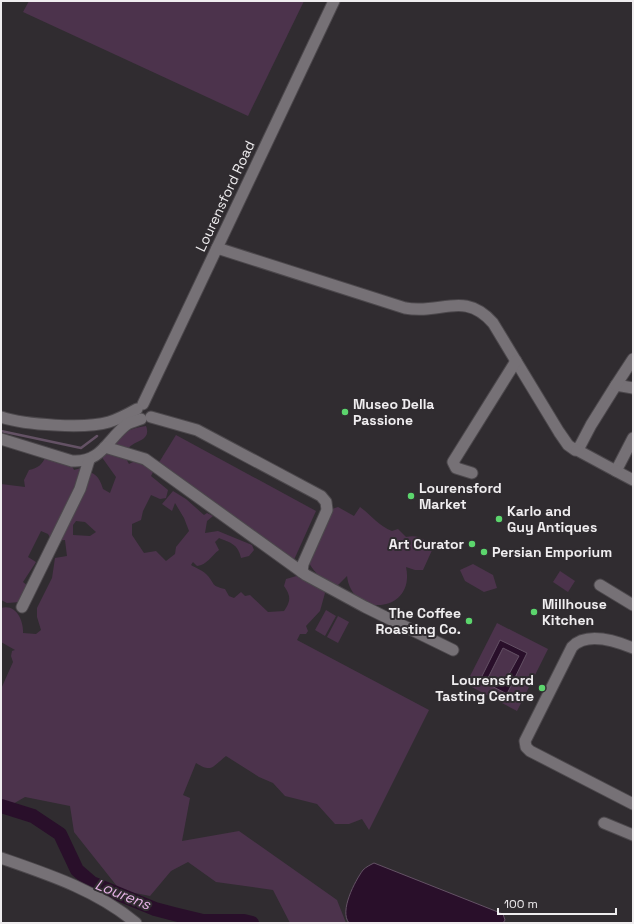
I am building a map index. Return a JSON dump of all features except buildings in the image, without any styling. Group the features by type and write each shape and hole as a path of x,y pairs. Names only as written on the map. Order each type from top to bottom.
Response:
{"street":[{"name":"Lourensford Road","path":"143,412 217,248 334,1"},
{"path":"217,248 405,308 414,309 457,305 474,307 486,316 493,324 568,445 572,449 577,450 633,480"},
{"path":"577,450 633,359"},
{"path":"472,473 456,468 453,462 516,361"},
{"path":"616,386 633,388"},
{"path":"1,417 32,424 100,424 143,412 197,430 321,496 326,502 326,510 303,564 302,572"},
{"path":"22,607 80,489 89,460 105,447 127,424 143,412"},
{"path":"616,471 633,438"},
{"path":"1,440 72,461 89,460"},
{"path":"105,447 145,459 302,572 365,607 453,650"},
{"path":"600,585 633,605"},
{"path":"633,648 614,642 592,639 577,643 572,647 525,741 526,747 530,751 633,804"},
{"path":"604,822 633,834"},
{"path":"1,858 72,884 105,900 136,923"}],"shaded area":[{"path":"29,1 304,1 248,116 23,12"},
{"path":"146,426 146,436 128,448 124,455 129,464 137,460 153,472 151,476 168,490 166,498 160,499 151,495 143,511 141,520 132,524 132,535 144,553 156,551 166,561 175,554 176,547 189,531 184,518 175,503 172,511 162,504 173,491 186,499 204,515 207,513 213,516 207,521 205,533 218,531 252,545 254,550 249,556 241,558 236,547 219,538 215,542 219,550 209,560 204,564 197,566 193,562 191,565 206,574 215,586 225,589 229,596 234,598 241,592 245,596 250,595 268,612 284,611 289,601 288,593 284,586 286,579 300,575 322,588 325,593 320,611 306,626 308,631 306,634 300,634 297,640 429,710 369,830 362,819 349,824 335,824 317,804 285,796 273,783 259,777 226,756 215,766 209,768 205,768 196,763 183,795 190,798 182,841 239,831 337,900 346,923 290,923 273,890 216,882 188,862 171,871 150,896 120,890 74,832 70,806 25,797 11,805 1,802 1,689 13,662 11,656 12,651 15,650 1,642 1,608 11,608 18,614 22,623 23,633 36,634 41,630 37,617 37,608 52,578 55,558 67,556 65,540 52,541 48,534 41,531 28,557 36,562 23,582 28,586 21,602 7,603 1,600 1,484 25,487 24,480 29,470 39,466 46,456 72,466 74,470 81,468 93,474 100,481 103,489 110,493 116,477 101,456 120,436 138,427","holes":["76,521 85,522 96,532 90,536 73,535 73,525"]},
{"path":"176,435 316,511 293,562 158,464"},
{"path":"338,507 354,516 360,507 387,529 392,531 398,529 406,537 414,536 421,538 433,548 423,570 415,570 406,567 407,582 402,594 393,601 382,605 371,604 360,599 351,590 347,576 337,586 321,577 314,571 309,563 332,509"},
{"path":"473,564 493,575 497,588 484,592 465,581 460,570"},
{"path":"560,571 575,581 568,592 553,582"},
{"path":"326,610 336,616 325,636 315,630"},
{"path":"338,616 349,622 338,643 327,637"},
{"path":"497,623 548,649 517,711 466,684"},
{"path":"500,640 527,653 507,694 480,680","holes":["503,648 519,656 503,685 488,678"]},
{"path":"374,863 503,914 505,920 503,923 349,923 346,918 346,911 352,888 363,870"}],"waterway":[{"path":"1,431 81,448 97,436"},
{"name":"Lourens","path":"1,806 33,816 60,834 77,870 92,883 155,909 174,914 203,921 244,921 252,923"}],"place":[{"name":"Museo Della Passione","path":"345,412"},
{"name":"Lourensford Market","path":"411,496"},
{"name":"Karlo and Guy Antiques","path":"499,519"},
{"name":"Art Curator","path":"472,544"},
{"name":"Persian Emporium","path":"484,552"},
{"name":"Millhouse Kitchen","path":"534,612"},
{"name":"The Coffee Roasting Co.","path":"469,621"},
{"name":"Lourensford Tasting Centre","path":"542,688"}]}
